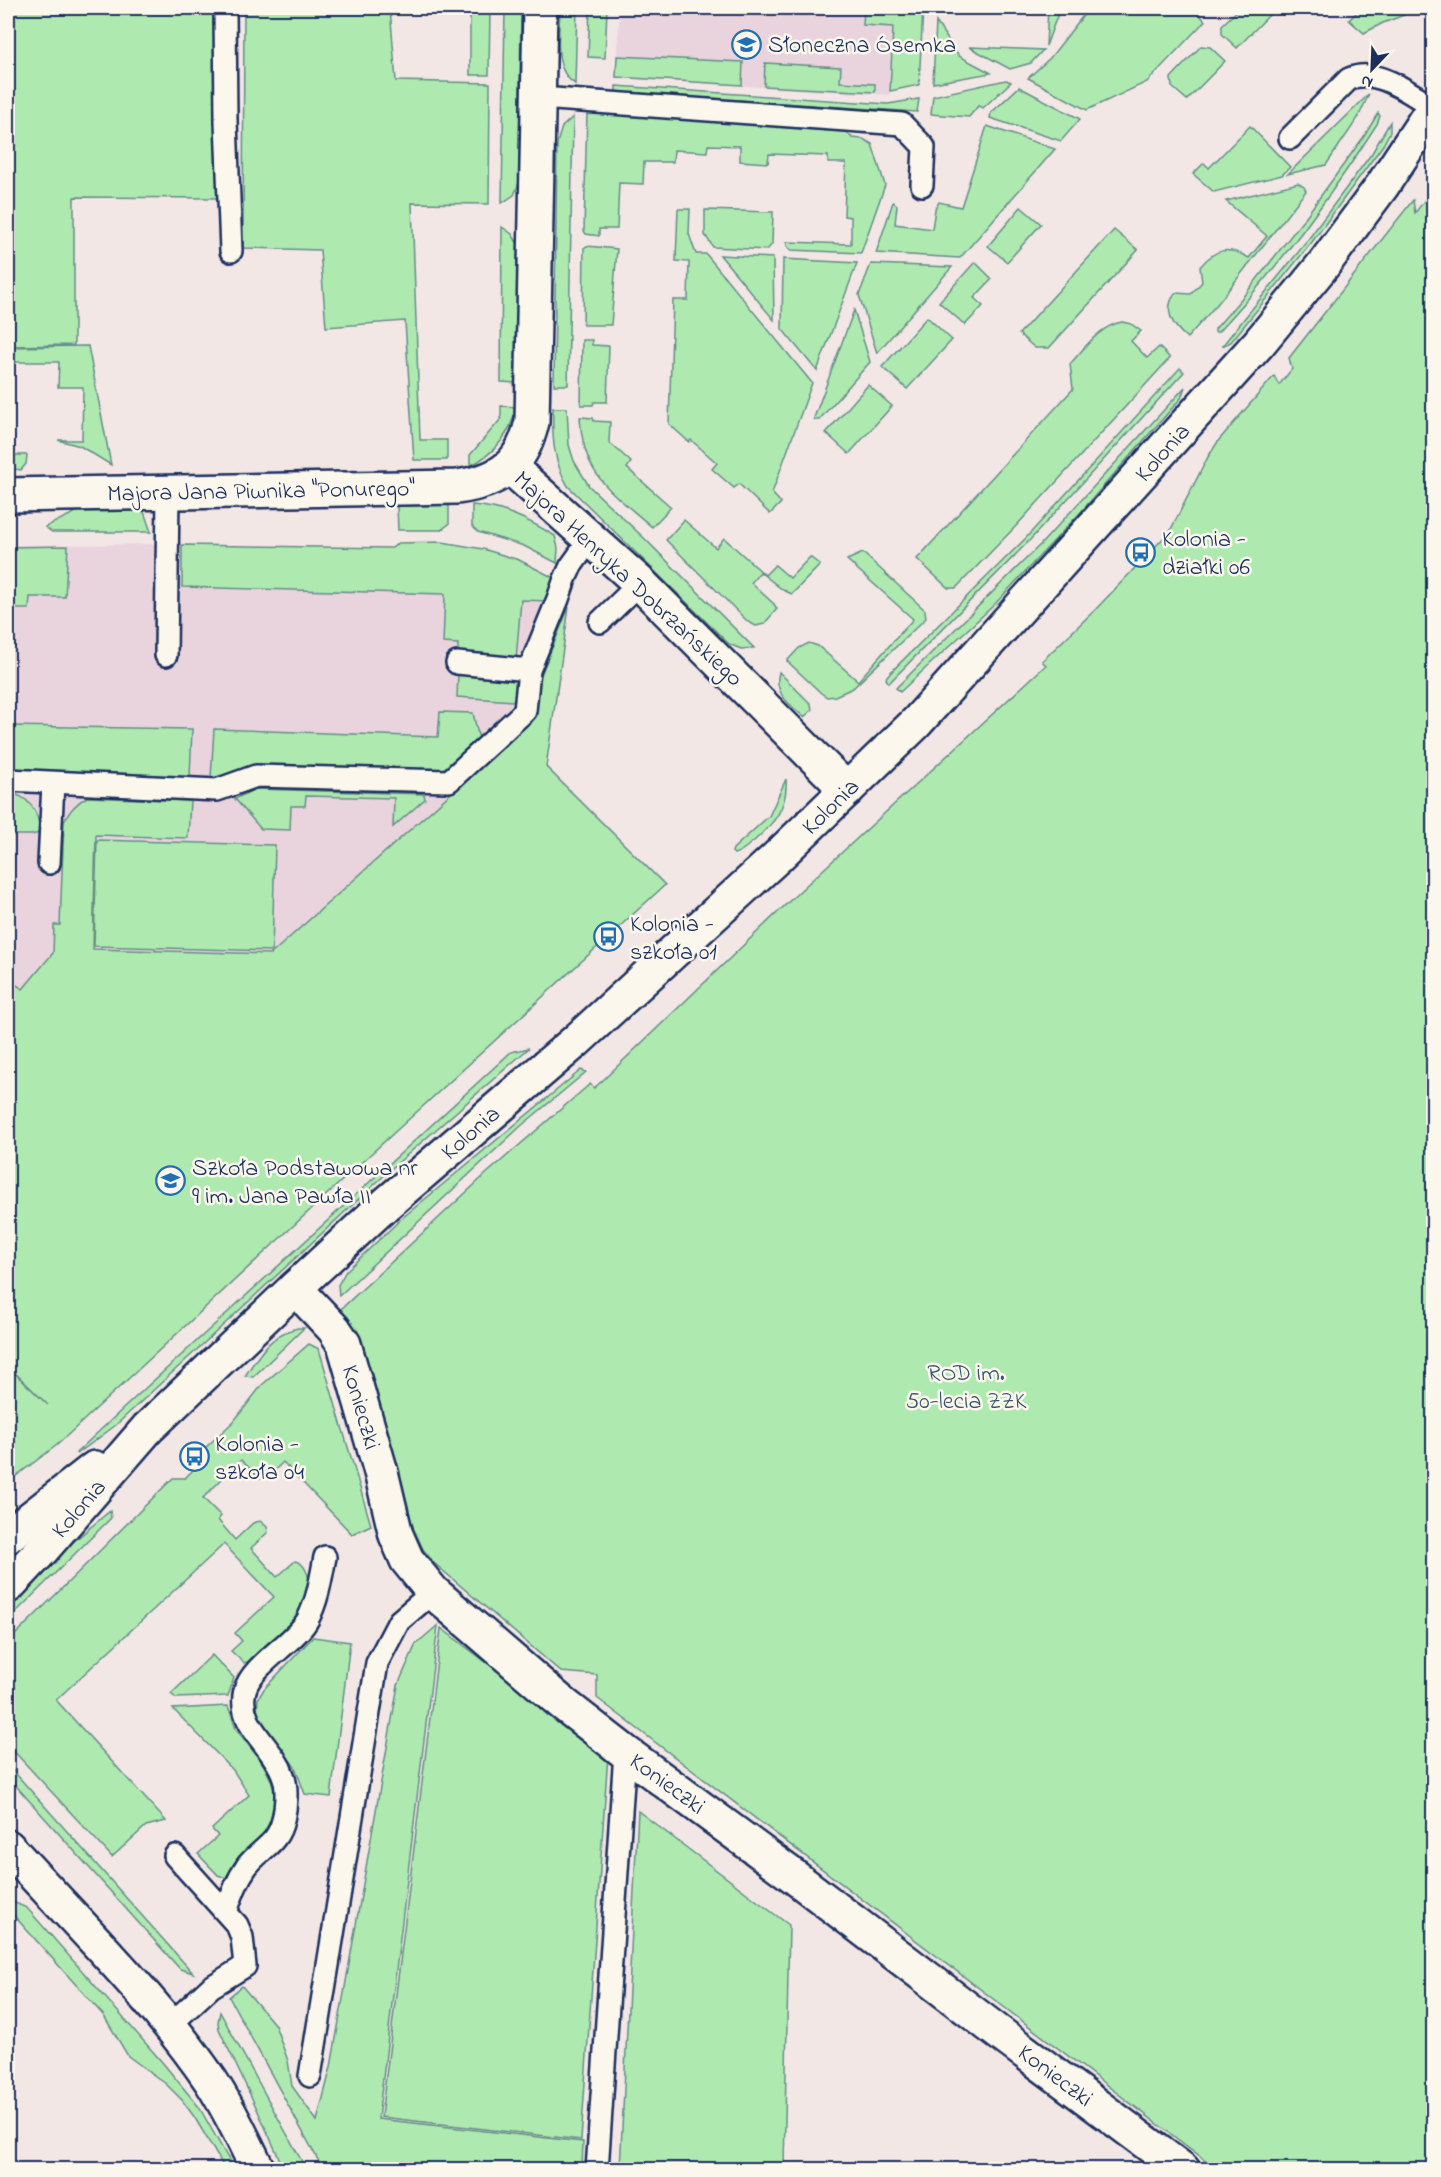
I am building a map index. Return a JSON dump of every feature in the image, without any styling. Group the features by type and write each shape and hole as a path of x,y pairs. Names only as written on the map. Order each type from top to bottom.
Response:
{"street":[{"name":"Majora Henryka Dobrzańskiego","path":"540,8 532,422 528,440 510,467 640,583 847,790"},
{"name":"Kolonia","path":"8,1586 42,1551 147,1429 386,1204 585,1033 847,790 943,694 1259,343 1382,186 1434,107"},
{"name":"Majora Jana Piwnika \"Ponurego\"","path":"8,495 457,487 478,484 499,475 510,467"},
{"name":"Konieczki","path":"295,1288 334,1329 344,1344 381,1472 396,1535 407,1560 433,1592 562,1703 625,1752 1183,2169"},
{"name":"Kolonia","path":"8,1536 147,1429"},
{"path":"8,1847 170,2025 212,2083 258,2169"}],"lane":[{"path":"225,8 231,251"},
{"path":"1290,138 1349,79 1355,76 1377,77 1434,107"},
{"path":"540,98 902,124 924,147 922,185"},
{"path":"166,655 168,492"},
{"path":"8,780 217,790 256,776 449,781 525,711 529,670 568,572 591,538"},
{"path":"600,622 640,583"},
{"path":"457,663 529,670"},
{"path":"49,862 53,783"},
{"path":"226,1912 237,1882 248,1864 274,1842 283,1821 284,1776 248,1724 244,1707 245,1689 254,1674 308,1620 319,1590 325,1557"},
{"path":"310,2076 377,1663 399,1621 433,1592"},
{"path":"597,2169 625,1752"},
{"path":"170,2025 211,1987 245,1966 242,1937 237,1925 175,1856"}],"shaded area":[{"name":"Słoneczna Ósemka","path":"620,8 894,8 889,95 615,78"},
{"name":"Szkoła Podstawowa nr 9 im. Jana Pawła II","path":"167,544 441,548 570,605 547,766 663,881 8,1481 8,545"}],"green space":[{"path":"8,8 215,8 217,198 74,197 74,345 8,346"},
{"path":"244,8 390,8 396,81 490,83 489,204 412,203 420,440 447,440 447,460 414,460 405,321 326,327 320,250 243,248"},
{"path":"470,8 490,8 489,75 470,75"},
{"path":"505,8 521,8 519,183 514,195 502,203"},
{"path":"560,8 577,8 575,84 567,77 563,69 558,49"},
{"path":"590,8 607,8 605,58 588,57"},
{"path":"864,8 923,8 919,85 890,91 893,27 863,25"},
{"path":"1048,8 1060,8 1046,46"},
{"path":"1089,8 1195,8 1205,21 1147,82 1087,110 1028,78 1050,58"},
{"path":"1240,8 1275,9 1237,48 1222,34 1222,25"},
{"path":"1361,8 1387,10 1409,8 1407,14 1364,33 1349,20"},
{"path":"936,22 959,56 991,73 933,83"},
{"path":"1201,46 1210,47 1225,61 1187,100 1172,87 1171,78"},
{"path":"969,47 1043,50 1031,63 1010,69"},
{"path":"617,56 743,62 742,85 616,77"},
{"path":"765,63 841,67 840,82 875,84 875,92 764,86"},
{"path":"1006,80 1011,82 983,108 978,106 969,117 931,114 933,96"},
{"path":"616,86 888,104 919,99 917,112 616,92"},
{"path":"1019,87 1080,119 1061,141 990,118 991,113"},
{"path":"1369,94 1358,118 1326,165 1288,174"},
{"path":"587,112 847,132 852,138 863,139 872,144 885,185 861,253 791,250 787,246 787,242 851,244 851,217 844,216 846,163 828,163 828,156 769,154 768,163 740,161 740,146 708,145 707,152 674,150 673,162 644,162 643,184 619,183 617,229 599,229 599,236 586,234 584,231"},
{"path":"1378,113 1380,116 1377,124 1302,232 1240,308 1218,332 1215,332 1215,329 1304,219 1365,135"},
{"path":"573,117 568,385 554,385 557,143 562,127"},
{"path":"1390,122 1390,132 1383,145 1312,242 1231,342 1222,346 1304,245 1372,153"},
{"path":"987,126 1055,149 960,258 876,253 893,202 897,205 895,224 932,229 935,209 939,202 961,207"},
{"path":"1250,126 1290,167 1282,175 1214,192 1193,174 1204,163 1209,168"},
{"name":"ROD im. 50-lecia ZZK","path":"1433,172 1433,2169 1217,2169 597,1698 597,1675 561,1672 434,1563 423,1549 414,1530 358,1341 341,1309 486,1174 590,1084 594,1088 602,1081 802,889 1046,665 1042,661 1096,609 1170,531 1219,440 1274,376 1279,385 1292,369 1289,358 1413,200 1415,213 1428,196 1427,182"},
{"path":"1298,183 1306,191 1219,302 1187,338 1173,323 1171,317 1171,300 1175,293 1191,294 1202,282 1200,267 1211,256 1228,251 1249,258 1267,236 1226,201"},
{"path":"1021,207 1041,224 1007,262 988,246"},
{"path":"678,209 690,209 689,234 696,254 706,254 812,383 772,493 781,503 770,514 739,484 734,488 712,469 717,463 669,424 673,300 688,300 689,262 676,261"},
{"path":"705,210 773,212 772,244 767,250 713,247 705,235"},
{"path":"502,227 512,234 518,244 517,383 501,382"},
{"path":"1114,230 1138,250 1049,348 1035,348 1019,334"},
{"path":"587,246 617,249 611,325 583,325 584,248"},
{"path":"720,255 773,258 774,320"},
{"path":"783,259 857,263 817,371 782,329"},
{"path":"975,262 992,279 974,298 983,306 965,325 939,302"},
{"path":"871,264 952,267 877,353 859,295"},
{"path":"854,310 870,362 819,420 815,420 814,418"},
{"path":"927,317 952,340 907,389 882,367"},
{"path":"1122,322 1131,324 1141,331 1131,341 1147,358 1159,347 1170,358 1017,525 956,588 948,588 917,559 1073,389 1070,364 1099,333"},
{"path":"582,340 592,340 592,345 609,346 607,402 581,405"},
{"path":"88,346 111,465 80,446 58,440 82,440 83,387 58,387 59,362 8,362 8,347"},
{"path":"1180,368 1184,372 1029,541 889,683 887,676 1025,539"},
{"path":"868,385 892,406 849,454 826,433"},
{"path":"1185,387 1181,398 1078,515 994,605 900,692 896,688 1041,544"},
{"path":"501,406 516,407 506,435 494,449 470,466 470,455 501,419"},
{"path":"553,408 567,408 569,445 574,461 589,486 754,648 741,649 729,644 568,486 559,467 554,448"},
{"path":"580,417 610,422 609,442 631,462 627,468 671,507 652,527 612,492 593,469 582,437"},
{"path":"8,455 27,455 26,464 21,470 8,468"},
{"path":"449,505 449,524 441,530 398,530 397,506"},
{"path":"472,505 494,508 515,515 555,536 558,548 557,563 524,546 478,532 472,526"},
{"path":"143,509 151,532 52,532 45,527 80,510"},
{"path":"684,520 716,548 724,538 765,575 775,565 790,578 810,557 820,565 792,594 783,590 760,572 751,583 777,609 764,624 756,626 748,622 666,540"},
{"path":"442,542 483,549 519,560 554,578 549,601 521,600 516,660 458,656 458,644 443,643 445,594 182,587 182,545 392,548 398,543"},
{"path":"68,546 65,597 30,597 29,609 8,609 8,547"},
{"path":"863,553 925,610 926,618 853,688 827,697 787,661 799,648 809,643 818,646 858,681 913,619 847,560"},
{"path":"569,607 546,767 665,885 57,1445 8,1482 8,1367 48,1405 8,1366 8,984 15,984 23,989 53,953 54,925 60,925 64,822 69,814 76,804 87,797 190,801 188,838 96,835 93,949 271,954 536,717 538,682"},
{"path":"779,672 811,704 812,710 804,717 788,703 780,692"},
{"path":"458,673 515,677 516,691 513,701 457,697"},
{"path":"440,712 473,713 479,739 443,770 426,772 259,765 211,778 214,729 438,737"},
{"path":"8,726 192,729 190,777 8,769"},
{"path":"786,779 785,798 778,814 768,828 754,841 734,854 733,849 769,816"},
{"path":"255,789 424,794 425,799 393,827 394,798 306,796 305,806 291,806 290,830 261,829 235,799"},
{"path":"8,793 22,797 32,806 38,818 40,833 8,835"},
{"path":"97,840 275,845 272,951 94,946"},
{"path":"529,1048 391,1169 116,1425 76,1453 511,1052"},
{"path":"581,1070 586,1072 521,1126 339,1296 338,1285 346,1271 401,1219"},
{"path":"298,1328 304,1328 253,1377 245,1376 273,1340"},
{"path":"309,1344 319,1349 371,1525 352,1534 283,1462 268,1477 260,1478 241,1460 203,1498 221,1516 218,1520 235,1540 253,1523 260,1521 267,1527 268,1532 251,1548 277,1577 295,1561 299,1562 306,1570 311,1585 296,1618 252,1660 244,1663 231,1651 242,1641 235,1633 274,1597 224,1544 56,1700 166,1821 146,1826 112,1857 8,1745 8,1642 173,1478 185,1478 204,1459 205,1448 234,1421 262,1385"},
{"path":"110,1511 111,1518 8,1620 8,1607 49,1562"},
{"path":"438,1625 378,2119 583,2142 582,2169 323,2169 229,1997 242,1986 275,2025 288,2061 292,2086 317,2121 331,2067 398,1685 416,1644"},
{"path":"441,1628 608,1755 581,2140 381,2117"},
{"path":"313,1637 350,1642 331,1797 305,1794 295,1767 257,1712 258,1699 264,1689"},
{"path":"212,1655 234,1678 228,1696 176,1698 171,1694"},
{"path":"228,1706 236,1729 263,1764 272,1782 276,1800 272,1817 264,1833 239,1856 226,1878 218,1875 198,1854 218,1836 212,1829 249,1795 233,1770 173,1709"},
{"path":"8,1765 193,1973 180,1969 8,1777"},
{"path":"638,1811 789,1925 784,2169 620,2169"},
{"path":"8,1900 27,1908 162,2062 199,2107 234,2169 225,2169 182,2100 166,2084 128,2056 104,2016 8,1909"},
{"path":"220,2012 306,2169 284,2169 219,2029"}],"place":[{"name":"Słoneczna Ósemka","path":"747,44"},
{"name":"Kolonia - działki 06","path":"1141,552"},
{"name":"Kolonia - szkoła 01","path":"609,937"},
{"name":"Szkoła Podstawowa nr 9 im. Jana Pawła II","path":"171,1181"},
{"name":"Kolonia - szkoła 04","path":"194,1457"}]}
